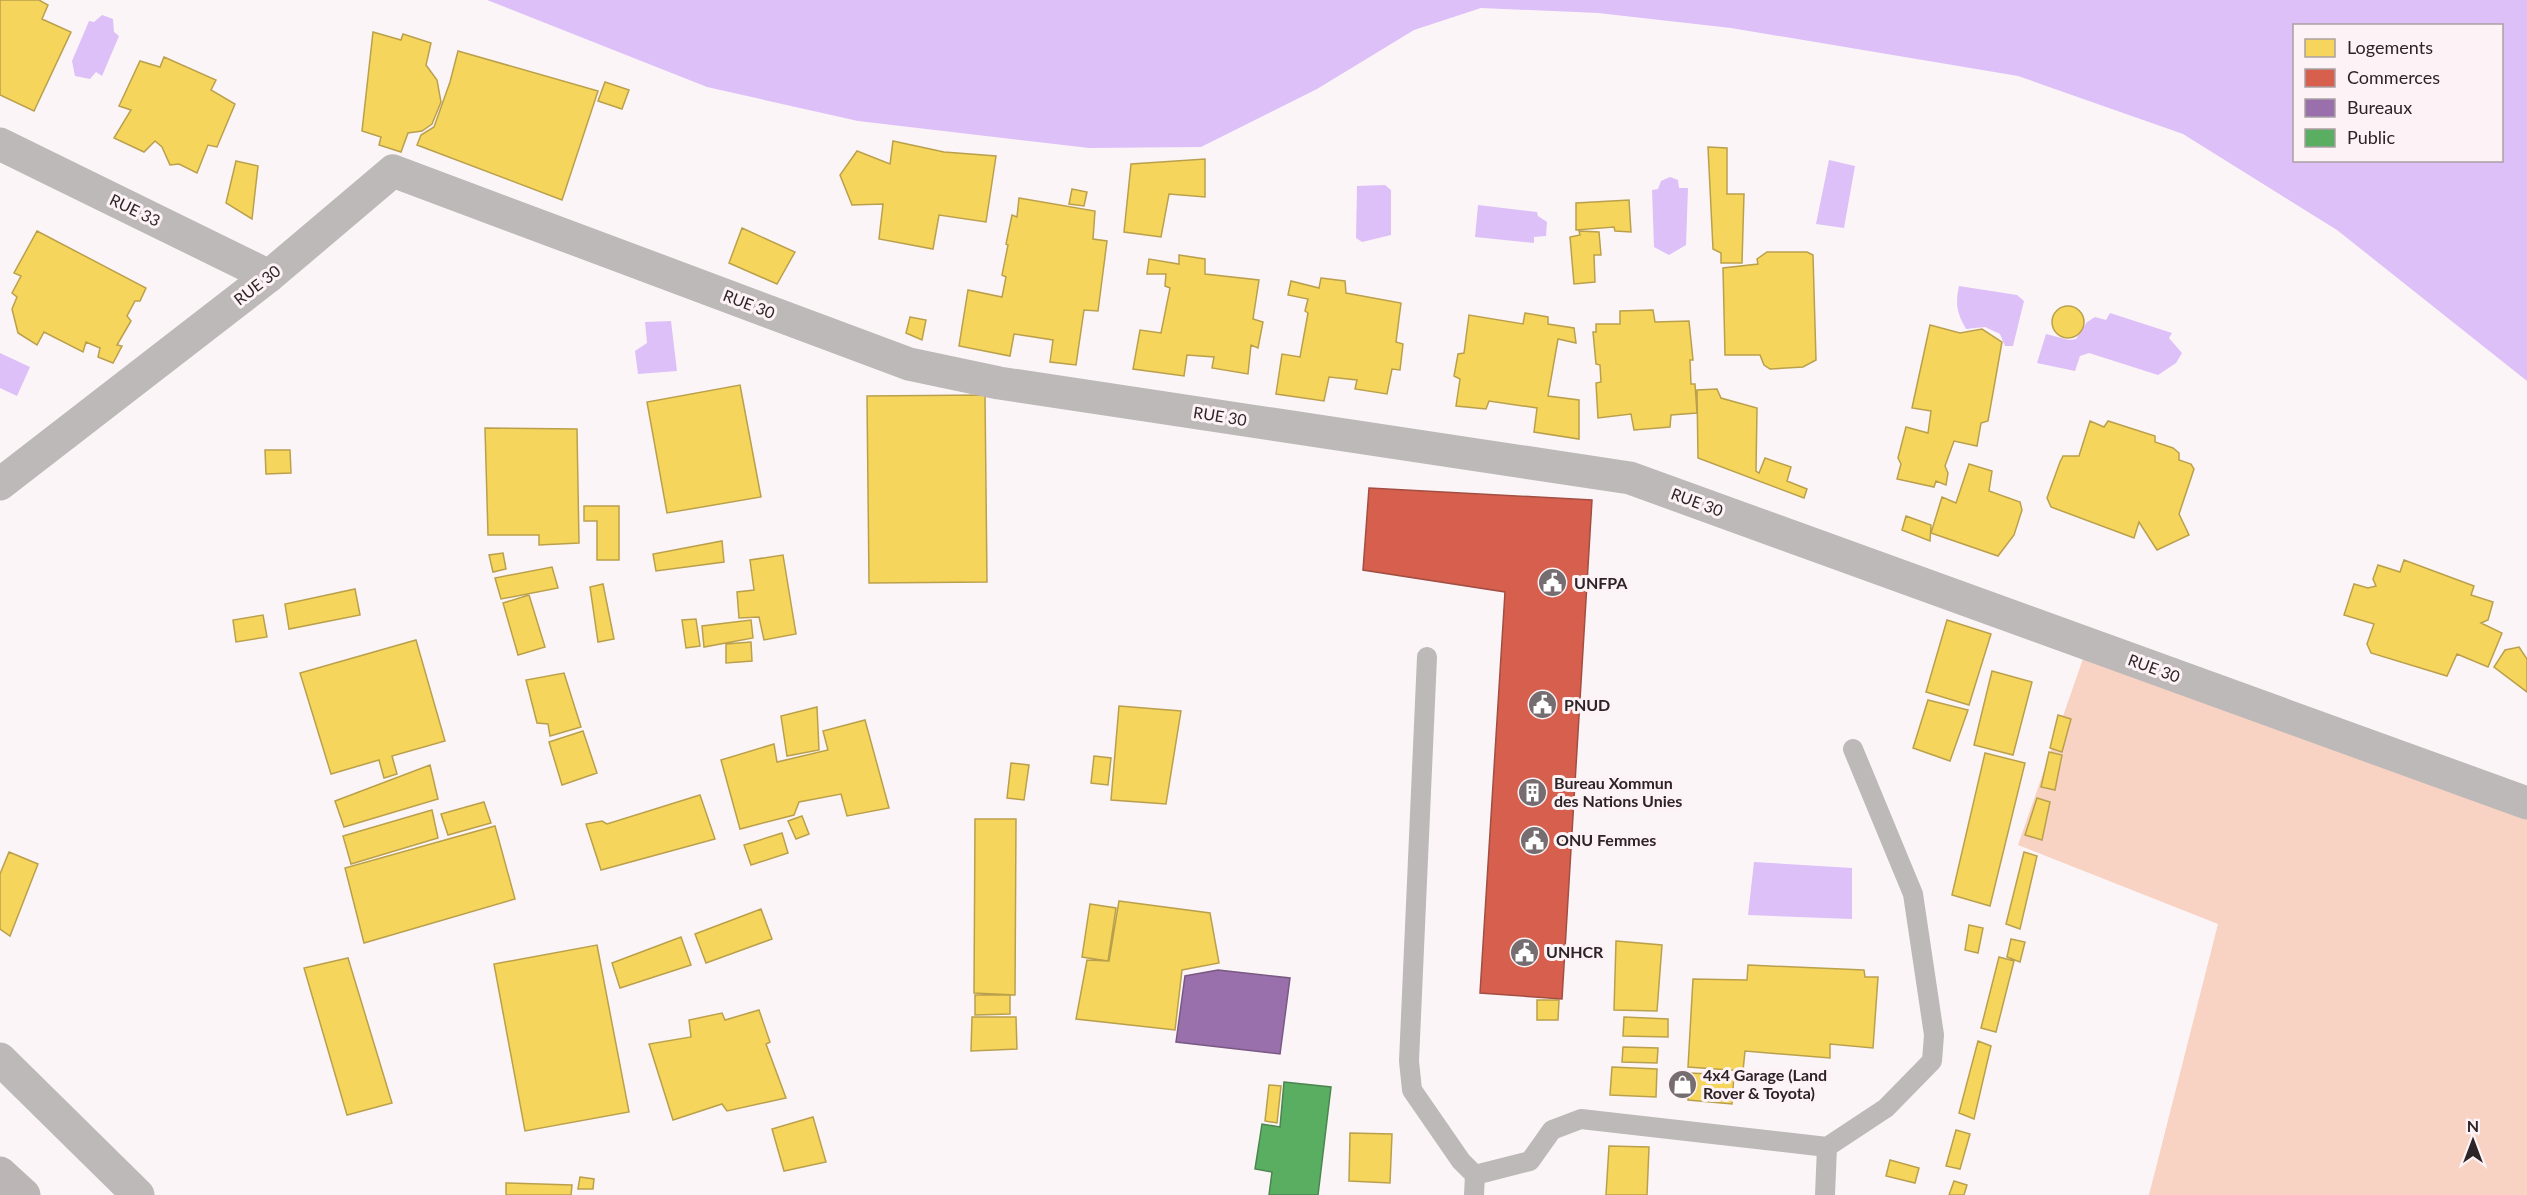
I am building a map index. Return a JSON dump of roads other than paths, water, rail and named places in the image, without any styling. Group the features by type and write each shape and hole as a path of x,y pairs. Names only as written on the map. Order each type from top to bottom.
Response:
{"highway":[{"path":"0,1173 24,1195"}],"street":[{"name":"RUE 33","path":"0,144 269,276"},
{"name":"RUE 30","path":"0,484 269,276 393,171 909,364 999,383 1630,478 2527,803"},
{"path":"0,1059 138,1195"}],"lane":[{"path":"1427,657 1409,1061 1412,1090 1461,1161 1475,1175 1474,1195"},
{"path":"1475,1175 1530,1161 1552,1130 1581,1119 1827,1147 1886,1108 1932,1061 1934,1035 1913,894 1853,749"},
{"path":"1826,1195 1827,1147"}],"place":[{"name":"UNFPA","path":"1553,583"},
{"name":"PNUD","path":"1543,705"},
{"name":"Bureau Xommun des Nations Unies","path":"1533,792"},
{"name":"ONU Femmes","path":"1535,840"},
{"name":"UNHCR","path":"1525,952"},
{"name":"4x4 Garage (Land Rover & Toyota)","path":"1682,1084"}]}
